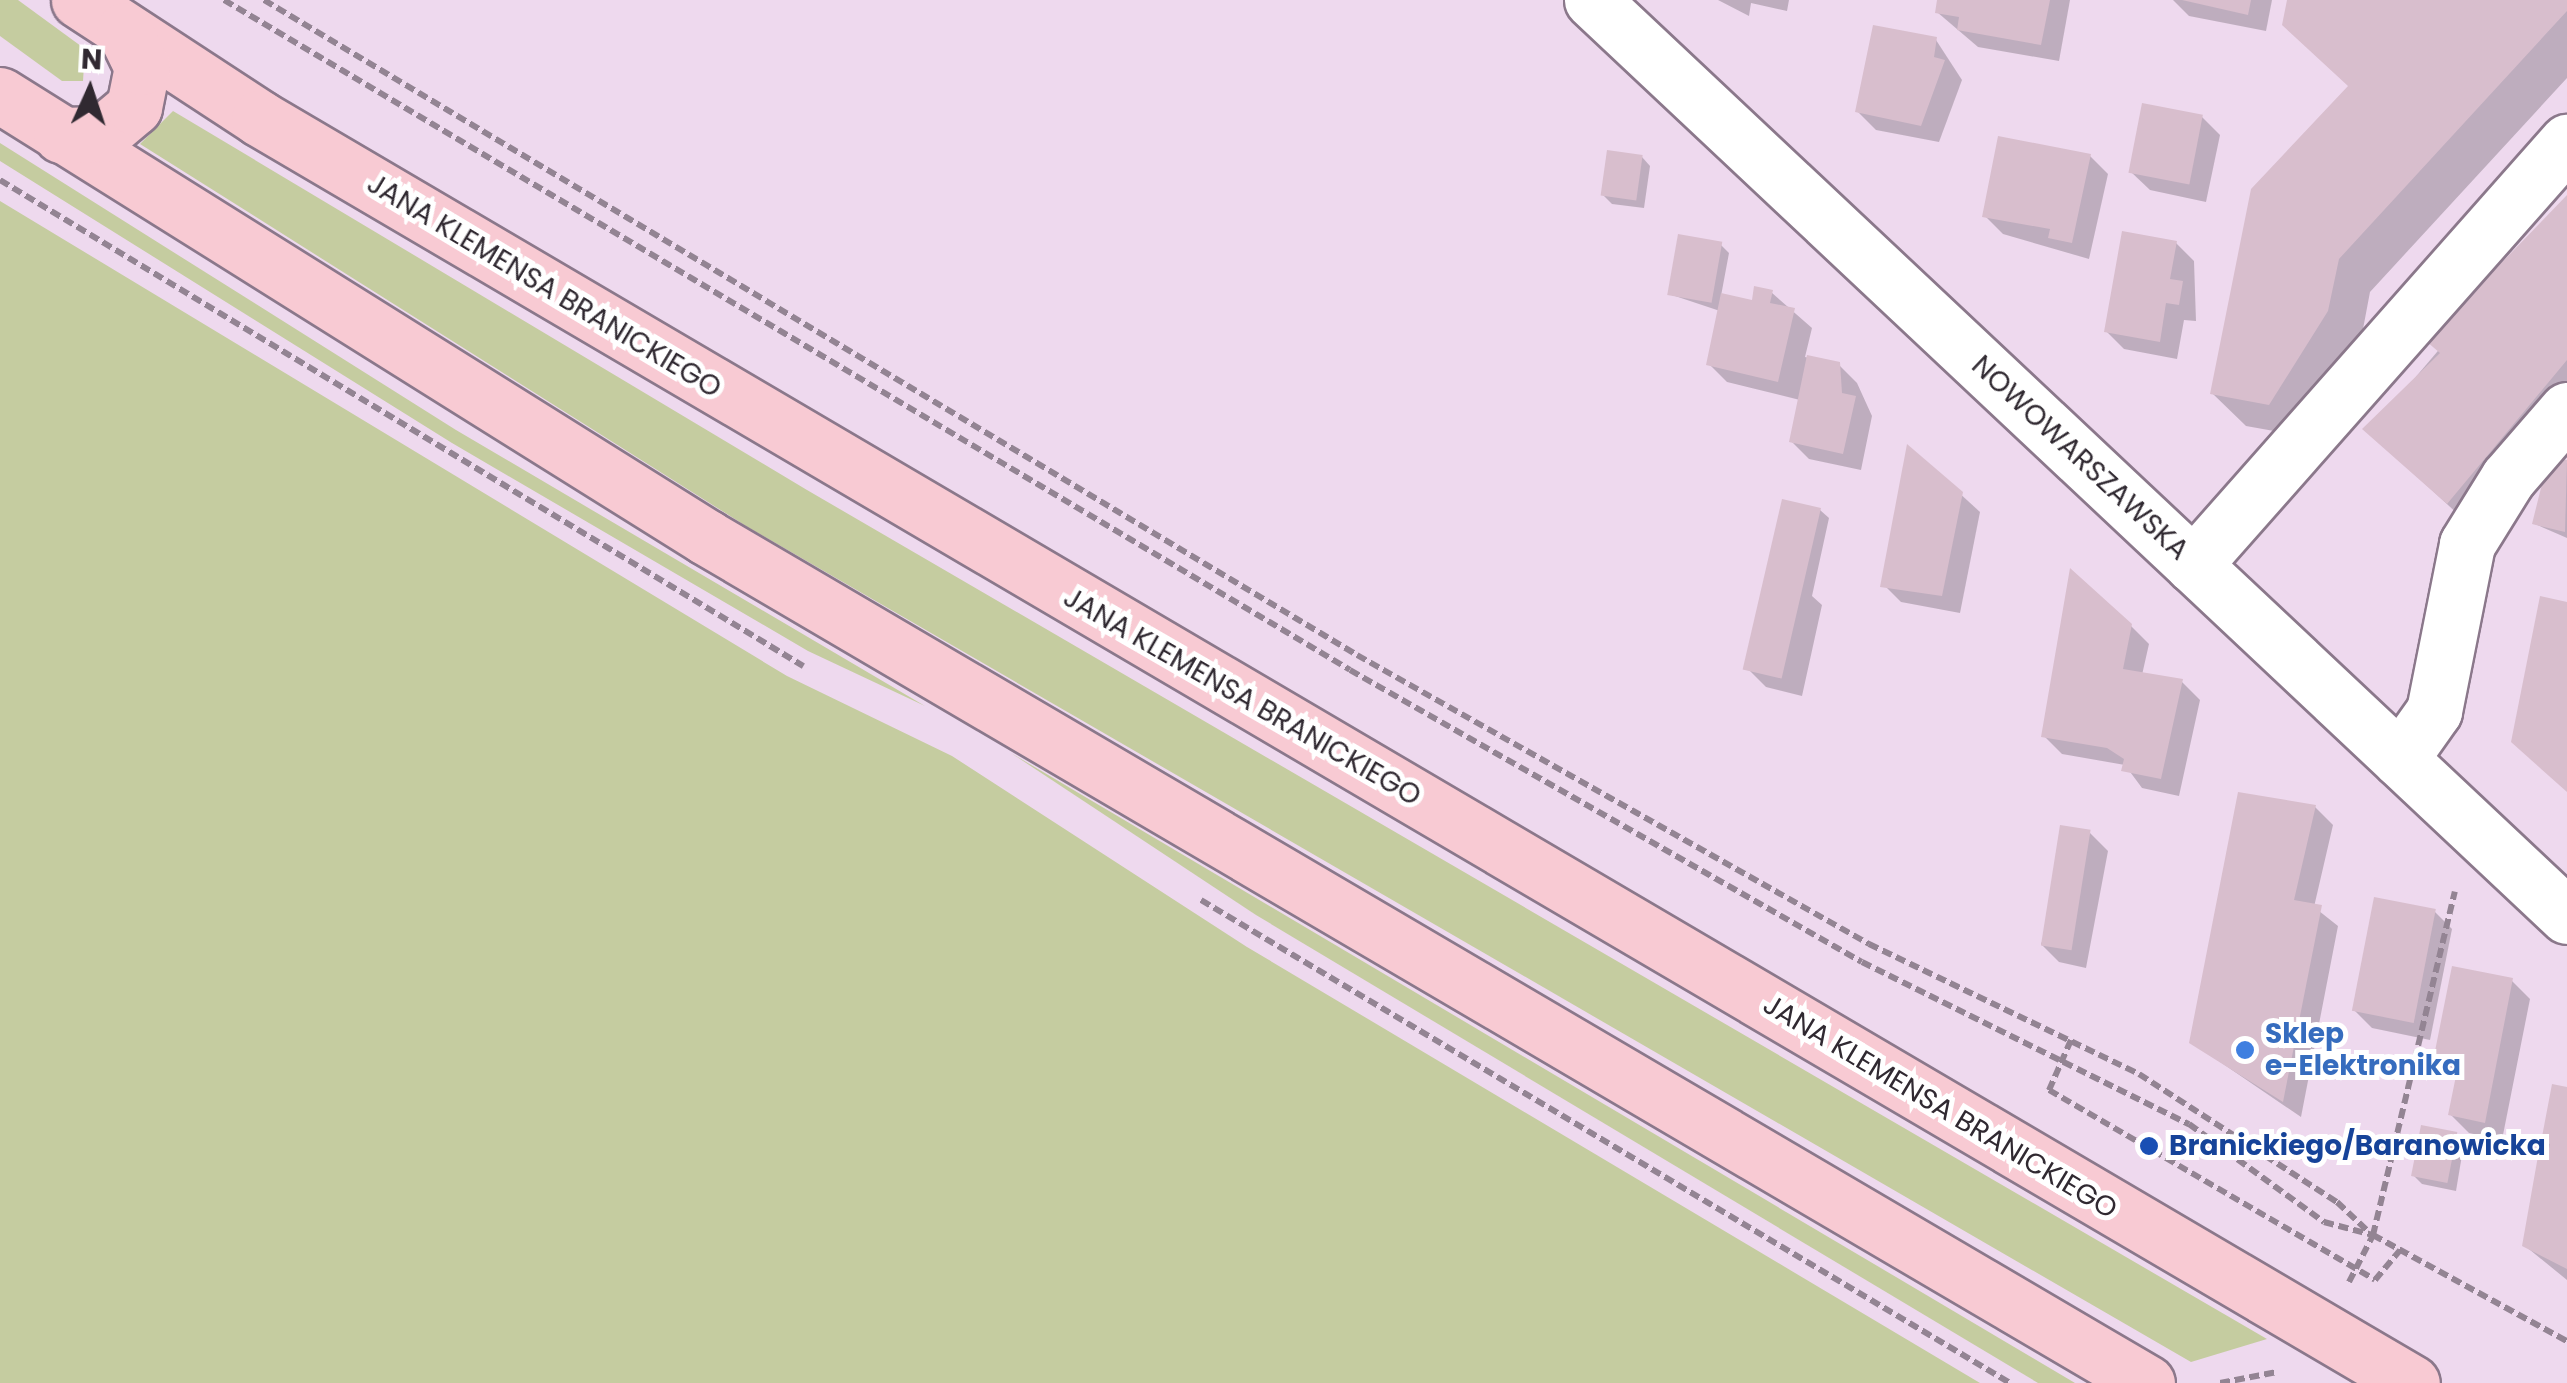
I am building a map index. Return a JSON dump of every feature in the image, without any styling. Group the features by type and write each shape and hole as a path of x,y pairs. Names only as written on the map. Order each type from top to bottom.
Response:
{"main road":[{"name":"JANA KLEMENSA BRANICKIEGO","path":"79,0 2412,1383"},
{"path":"60,134 102,134 134,107 142,67 124,30"},
{"path":"0,95 706,537 2147,1383"}],"street":[{"name":"NOWOWARSZAWSKA","path":"1592,0 2567,916"},
{"path":"2193,565 2567,142"},
{"path":"2400,758 2434,711 2468,544 2508,478 2567,410"}],"path":[{"path":"224,0 1350,670 1862,962 2189,1124 2324,1222 2373,1236"},
{"path":"264,0 1357,654 1870,944 2071,1040 2193,1108 2373,1236"},
{"path":"2373,1236 2458,878"},
{"path":"2071,1040 2049,1090 2375,1280 2400,1250"}],"green space":[{"path":"0,0 18,0 85,49 83,81 62,81 0,36"},
{"path":"173,111 807,490 2267,1339 2191,1362 746,526 140,144"},
{"path":"0,143 456,430 925,706 808,651 452,443 0,161"},
{"path":"0,201 787,676 952,756 1247,947 1980,1383 0,1383"},
{"path":"1011,753 2075,1383 2038,1383 1256,915"}],"building":[{"path":"1937,0 2050,0 2041,45 1957,30 1959,17 1935,13"},
{"path":"2182,0 2251,0 2248,15"},
{"path":"2287,0 2567,0 2567,11 2339,259 2328,311 2269,405 2210,394 2251,189 2348,86 2282,25"},
{"path":"1873,25 1937,37 1934,57 1945,60 1921,126 1855,112"},
{"path":"2142,103 2203,115 2189,185 2128,173"},
{"path":"1998,136 2091,154 2072,243 2048,238 2050,229 1982,217"},
{"path":"1607,150 1643,155 1636,201 1601,196"},
{"path":"2567,195 2567,360 2447,504 2362,429 2440,353 2426,341"},
{"path":"2122,231 2177,241 2170,279 2183,281 2179,305 2166,303 2160,342 2104,332"},
{"path":"1678,234 1722,242 1712,303 1667,295"},
{"path":"1754,286 1773,290 1770,303 1795,308 1778,382 1706,365 1721,293 1752,300"},
{"path":"1807,355 1840,362 1842,393 1856,396 1843,454 1789,442"},
{"path":"1907,444 1963,492 1942,596 1880,587"},
{"path":"2549,456 2567,460 2565,532 2532,524"},
{"path":"1782,499 1821,508 1782,679 1743,670"},
{"path":"2070,568 2132,624 2123,669 2183,679 2161,779 2121,771 2124,759 2107,748 2041,737"},
{"path":"2540,596 2567,602 2567,792 2511,742"},
{"path":"2238,792 2316,805 2294,900 2322,905 2283,1102 2189,1043"},
{"path":"2060,825 2091,830 2072,950 2041,945"},
{"path":"2374,897 2436,909 2414,1023 2352,1011"},
{"path":"2452,966 2513,978 2485,1123 2448,1115 2459,1061 2434,1056"},
{"path":"2552,1084 2567,1087 2567,1269 2522,1246 2538,1156 2547,1157 2550,1144 2541,1142"},
{"path":"2421,1125 2457,1132 2447,1183 2411,1176"}],"place":[{"name":"Sklep e-Elektronika","path":"2245,1050"},
{"name":"Branickiego/Baranowicka","path":"2149,1146"}]}
